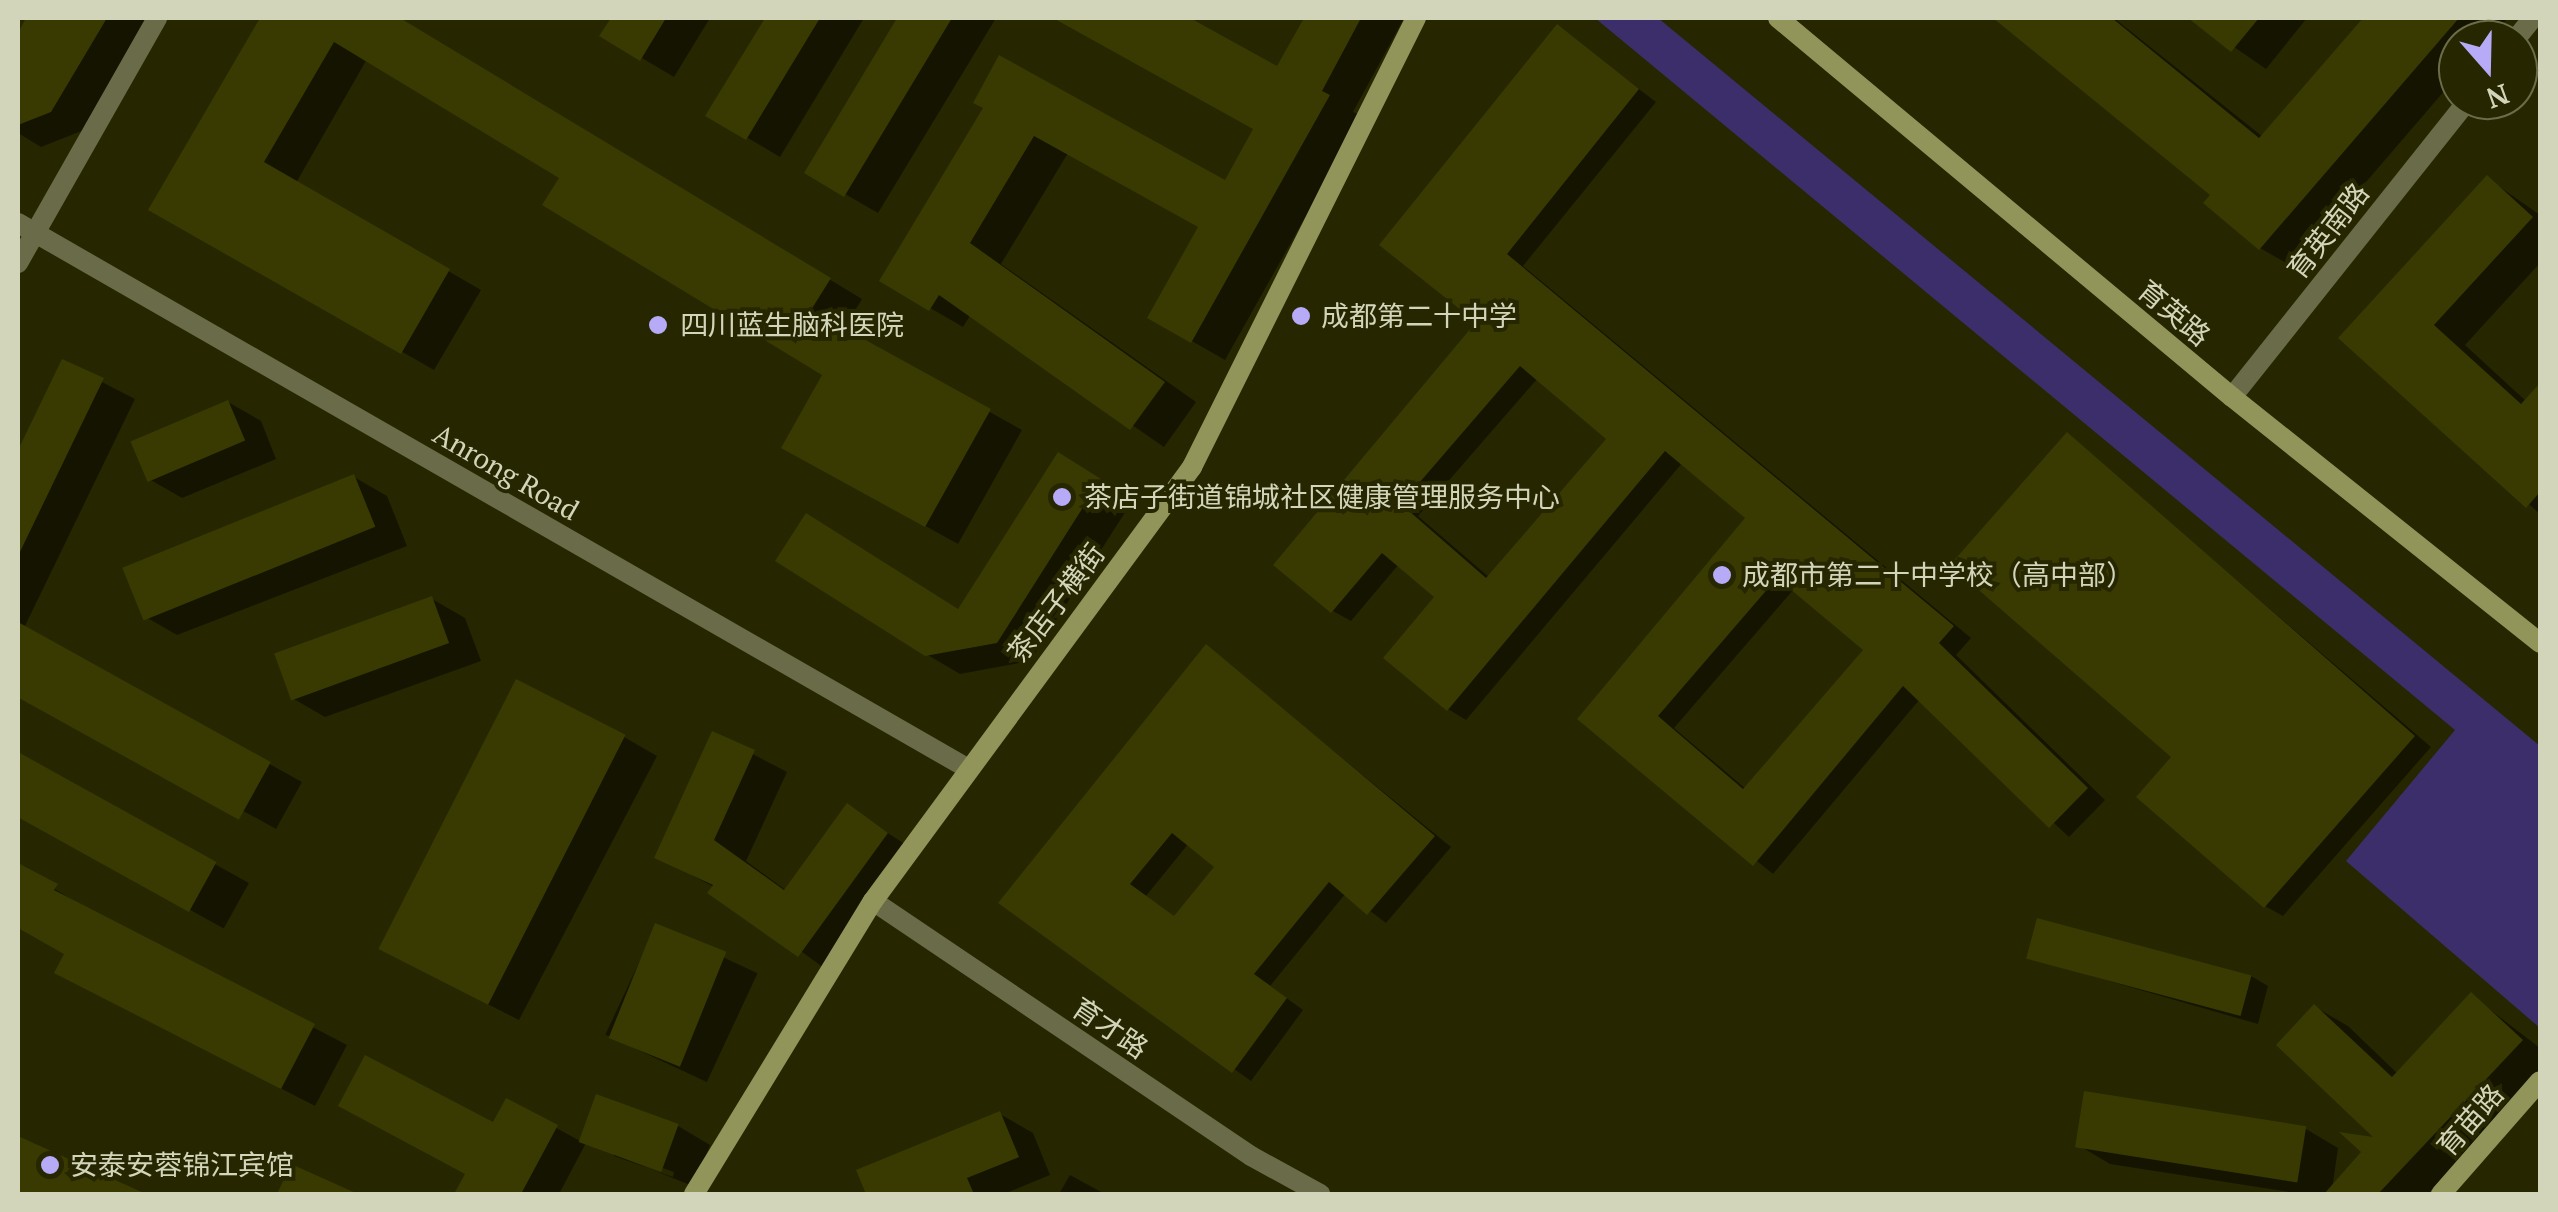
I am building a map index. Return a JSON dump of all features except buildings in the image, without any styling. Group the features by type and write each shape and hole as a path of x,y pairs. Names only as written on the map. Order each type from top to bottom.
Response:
{"street":[{"path":"18,263 25,227 157,18"},
{"name":"茶店子横街","path":"694,1194 873,901 967,768 1192,467 1416,18"},
{"name":"育英路","path":"1778,18 2232,397 2540,643"},
{"name":"育英南路","path":"2232,397 2452,120"},
{"name":"Anrong Road","path":"25,227 967,768"},
{"name":"育才路","path":"873,901 1252,1156 1320,1194"},
{"name":"育苗路","path":"2442,1194 2540,1082"}],"shaded area":[{"path":"1595,18 1658,18 2540,746 2540,1028 2346,861 2455,730"}],"place":[{"name":"成都第二十中学","path":"1301,316"},
{"name":"四川蓝生脑科医院","path":"658,325"},
{"name":"茶店子街道锦城社区健康管理服务中心","path":"1062,497"},
{"name":"成都市第二十中学校（高中部）","path":"1722,575"},
{"name":"安泰安蓉锦江宾馆","path":"50,1165"}]}
